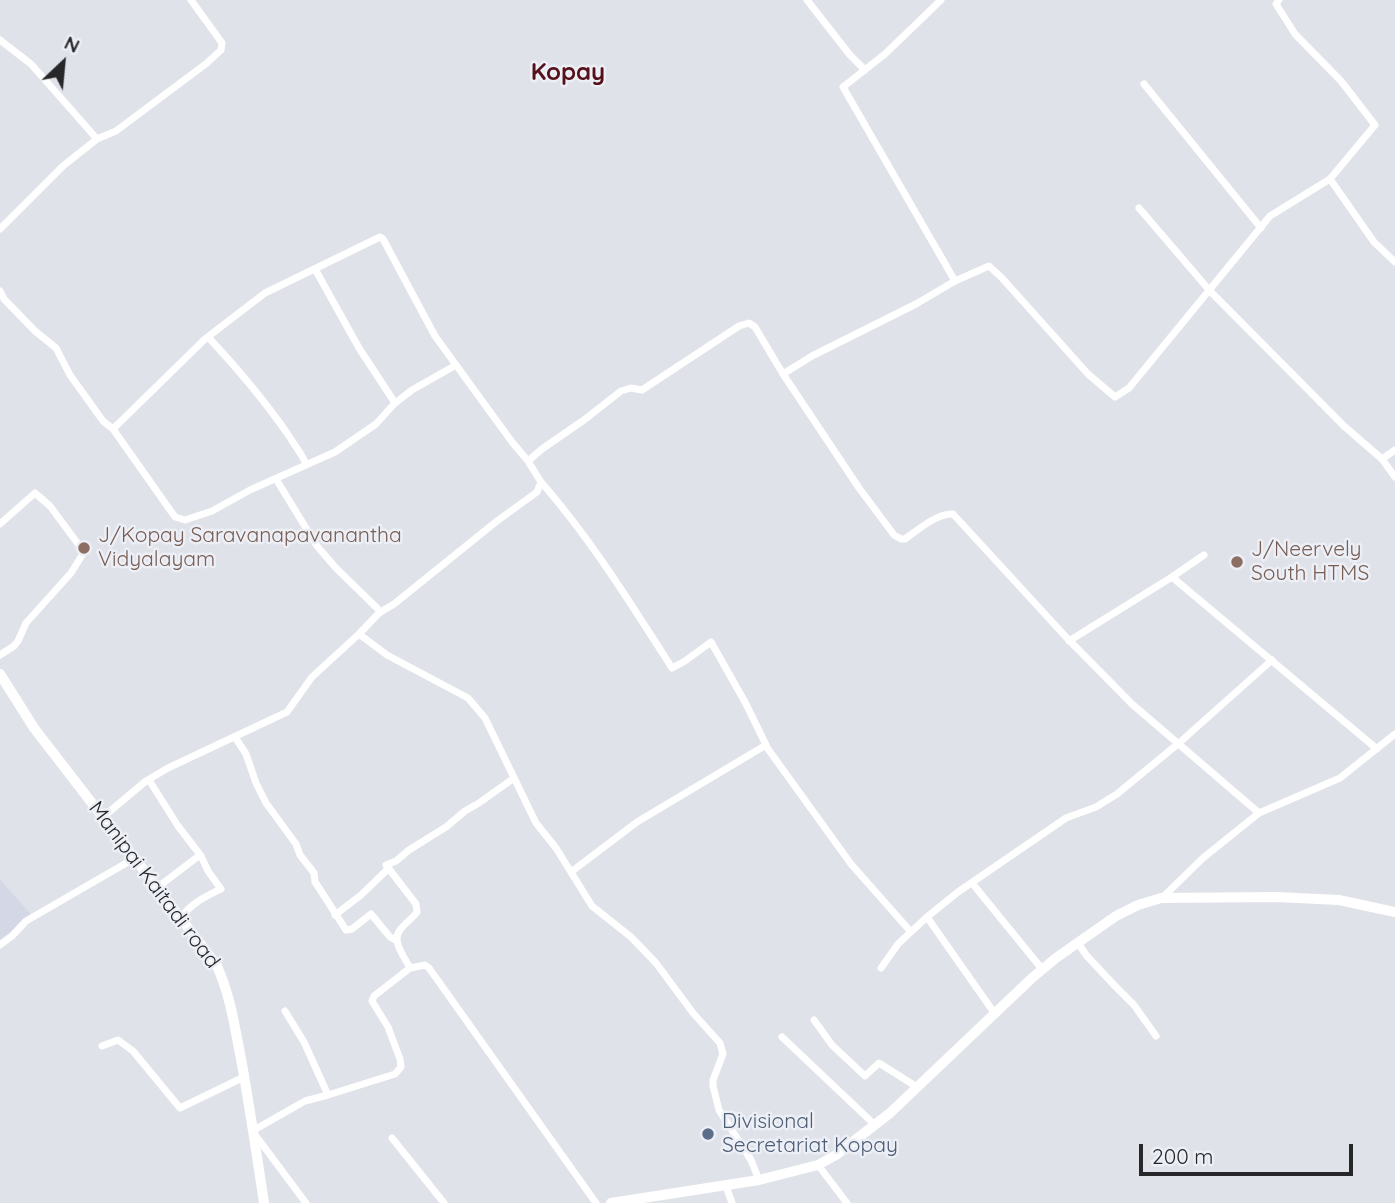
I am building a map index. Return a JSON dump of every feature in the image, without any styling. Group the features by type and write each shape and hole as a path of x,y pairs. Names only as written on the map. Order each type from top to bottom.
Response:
{"main road":[{"name":"Manipai Kaitadi road","path":"0,674 34,728 216,964 231,1006 264,1203"},
{"path":"611,1203 760,1180 818,1166 875,1125 1042,970 1116,916 1138,905 1161,898 1276,897 1339,900 1395,912"}],"street":[{"path":"0,229 63,166 97,139 116,131 221,50 222,43 191,0"},
{"path":"807,0 865,70"},
{"path":"941,0 885,54 843,87 955,281"},
{"path":"783,374 955,281 989,266 1088,374 1115,397 1129,388 1270,216 1330,179 1375,125 1341,81 1295,34 1276,4 1279,0"},
{"path":"1,42 31,64 97,139"},
{"path":"1144,84 1261,228"},
{"path":"1330,179 1374,242 1395,262"},
{"path":"1139,208 1210,291 1344,426 1382,459 1395,477"},
{"path":"113,429 208,337 265,293 380,237 435,336 541,482 568,513 601,559 672,668 685,662 711,642 766,745 851,864 911,932"},
{"path":"315,269 359,348 395,403"},
{"path":"0,291 4,299 35,331 56,348 70,375 103,421 113,429 175,517 186,520 212,511 250,490 335,452 376,424 395,403 412,390 456,365"},
{"path":"528,461 621,391 631,388 642,390 739,326 749,323 755,327 859,488 894,535 905,539 947,513 953,514 1069,641 1132,704 1259,813"},
{"path":"208,337 278,420 306,464"},
{"path":"1382,459 1395,450"},
{"path":"276,479 317,546 381,612"},
{"path":"103,817 168,768 287,712 312,677 381,612 537,492 541,482"},
{"path":"0,524 35,493 50,506 85,552 71,573 26,623 14,646 0,655"},
{"path":"1069,641 1204,555"},
{"path":"1172,577 1377,749"},
{"path":"359,634 387,656 468,698 485,718 536,823 556,848 592,906 631,937 656,963 693,1013 720,1043 723,1054 713,1080 719,1110 751,1160 760,1180"},
{"path":"881,968 898,944 927,917 1066,818 1096,807 1117,794 1272,660"},
{"path":"1161,898 1203,858 1259,813 1340,778 1395,734"},
{"path":"235,737 246,754 266,803 310,866 315,883 346,930 352,929 371,914 390,937 397,941"},
{"path":"571,872 637,822 766,745"},
{"path":"410,968 397,941 398,932 417,912 416,904 386,865 396,861 514,778"},
{"path":"149,780 221,889 191,905 181,918"},
{"path":"158,887 200,855"},
{"path":"0,945 26,921 135,858"},
{"path":"335,915 389,868"},
{"path":"972,883 1042,970"},
{"path":"927,917 995,1014"},
{"path":"1078,943 1093,963 1134,1005 1156,1036"},
{"path":"306,1203 254,1132 305,1101 395,1074 401,1067 400,1059 388,1027 372,1001 373,996 410,968 425,965 596,1203"},
{"path":"285,1011 304,1042 328,1096"},
{"path":"814,1020 832,1045 865,1076 879,1063 917,1087"},
{"path":"782,1037 875,1125"},
{"path":"102,1046 118,1040 133,1051 180,1108 244,1077"},
{"path":"393,1138 444,1203"},
{"path":"818,1166 847,1203"},
{"path":"726,1185 732,1203"}],"shaded area":[{"path":"0,879 33,917 0,939"}],"place":[{"name":"J/Kopay Saravanapavanantha Vidyalayam","path":"84,548"},
{"name":"J/Neervely South HTMS","path":"1237,562"},
{"name":"Divisional Secretariat Kopay","path":"708,1134"}],"district":[{"name":"Kopay","path":"568,73"}]}
